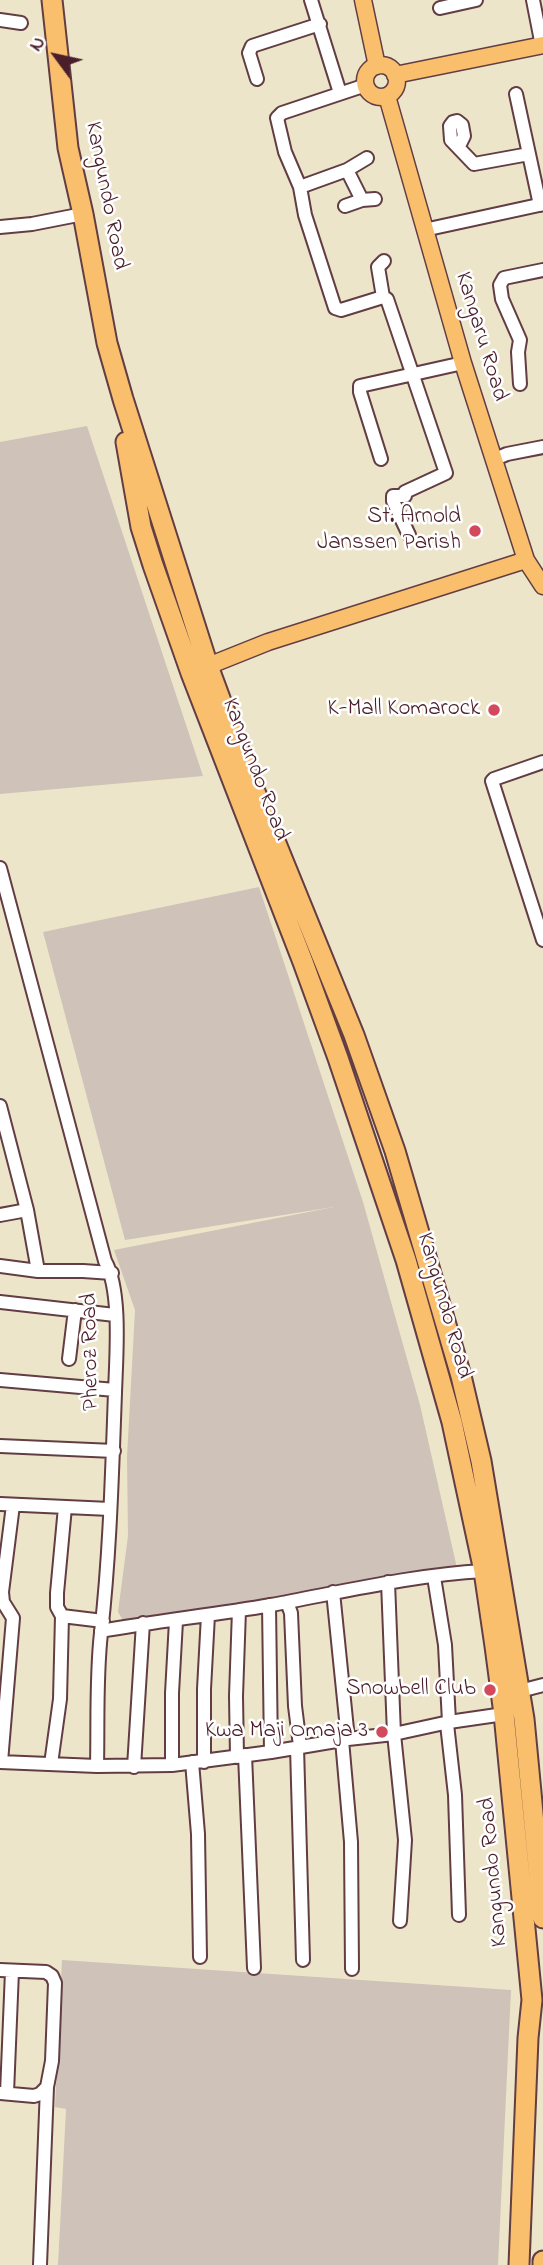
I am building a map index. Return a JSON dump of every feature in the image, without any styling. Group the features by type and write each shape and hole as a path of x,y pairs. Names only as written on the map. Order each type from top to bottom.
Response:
{"highway":[{"name":"Kangundo Road","path":"52,0 68,148 107,343 123,399 208,666 249,777 354,1035 395,1151 461,1376 481,1461 520,1691 543,1918"},
{"name":"Kangundo Road","path":"123,399 125,433 141,527 185,658 333,1046 406,1260 452,1422 484,1572 504,1714 532,2000 528,2038 519,2265"}],"main road":[{"path":"363,0 377,66"},
{"path":"395,75 542,46"},
{"path":"377,66 390,68 397,79 394,89 387,96 376,96 366,85 366,75 377,66"},
{"name":"Kangaru Road","path":"387,96 463,363 526,560 543,586"},
{"path":"208,666 268,642 526,560"}],"street":[{"path":"311,0 340,93"},
{"path":"440,8 476,0"},
{"path":"533,0 542,46"},
{"path":"0,20 21,23"},
{"path":"257,79 249,54 252,46 320,24"},
{"path":"366,85 282,113 277,118 285,152 300,187 304,215 335,308 341,310 383,297"},
{"path":"424,230 541,204 516,94"},
{"path":"457,145 474,164 529,154"},
{"path":"300,187 347,170 367,158"},
{"path":"345,206 369,199 347,170"},
{"path":"0,227 83,214"},
{"path":"384,261 379,267 383,297 387,300 446,473 405,492 405,496 393,496 409,535"},
{"path":"520,384 520,340 502,299 501,282 503,278 543,270"},
{"path":"381,459 360,386 463,363"},
{"path":"495,460 507,454 543,447"},
{"path":"543,762 492,781 543,940"},
{"name":"Pheroz Road","path":"0,868 105,1261 112,1273 116,1315 114,1451 102,1626 97,1766"},
{"path":"0,1107 6,1158 27,1210 38,1272"},
{"path":"0,1214 27,1210"},
{"path":"0,1266 38,1272 112,1273"},
{"path":"0,1302 116,1315"},
{"path":"69,1359 75,1310"},
{"path":"0,1380 115,1390"},
{"path":"0,1446 114,1451"},
{"path":"110,1509 6,1505 2,1602 13,1618 1,1762 134,1767 172,1765 394,1734 504,1714"},
{"path":"51,1764 60,1699 62,1616 57,1607 57,1593 65,1507"},
{"path":"62,1616 102,1626 176,1621 388,1582 457,1572 484,1572"},
{"path":"434,1577 445,1645 459,1915"},
{"path":"388,1582 394,1734 405,1840 400,1921"},
{"path":"333,1592 351,1842 352,1969"},
{"path":"287,1602 290,1613 298,1746 303,1960"},
{"path":"269,1605 271,1752"},
{"path":"239,1611 236,1696 254,1968"},
{"path":"200,1957 198,1762 208,1615"},
{"path":"172,1765 176,1621"},
{"path":"134,1767 143,1623"},
{"path":"520,1691 543,1685"},
{"path":"40,2265 47,2087 52,2061 55,1983 52,1976 46,1972 6,1971 4,2093 34,2096 47,2087"}],"shaded area":[{"path":"87,426 203,776 0,794 0,442"},
{"path":"259,887 363,1202 420,1405 457,1568 125,1624 118,1612 128,1536 127,1457 135,1310 114,1250 334,1207 125,1240 43,932"},
{"path":"62,1960 511,1990 498,2265 58,2265 66,2109 55,2107"}],"place":[{"name":"St. Arnold Janssen Parish","path":"475,531"},
{"name":"K-Mall Komarock","path":"494,710"},
{"name":"Snowbell Club","path":"490,1690"},
{"name":"Kwa Maji Omaja 3","path":"382,1732"}]}
